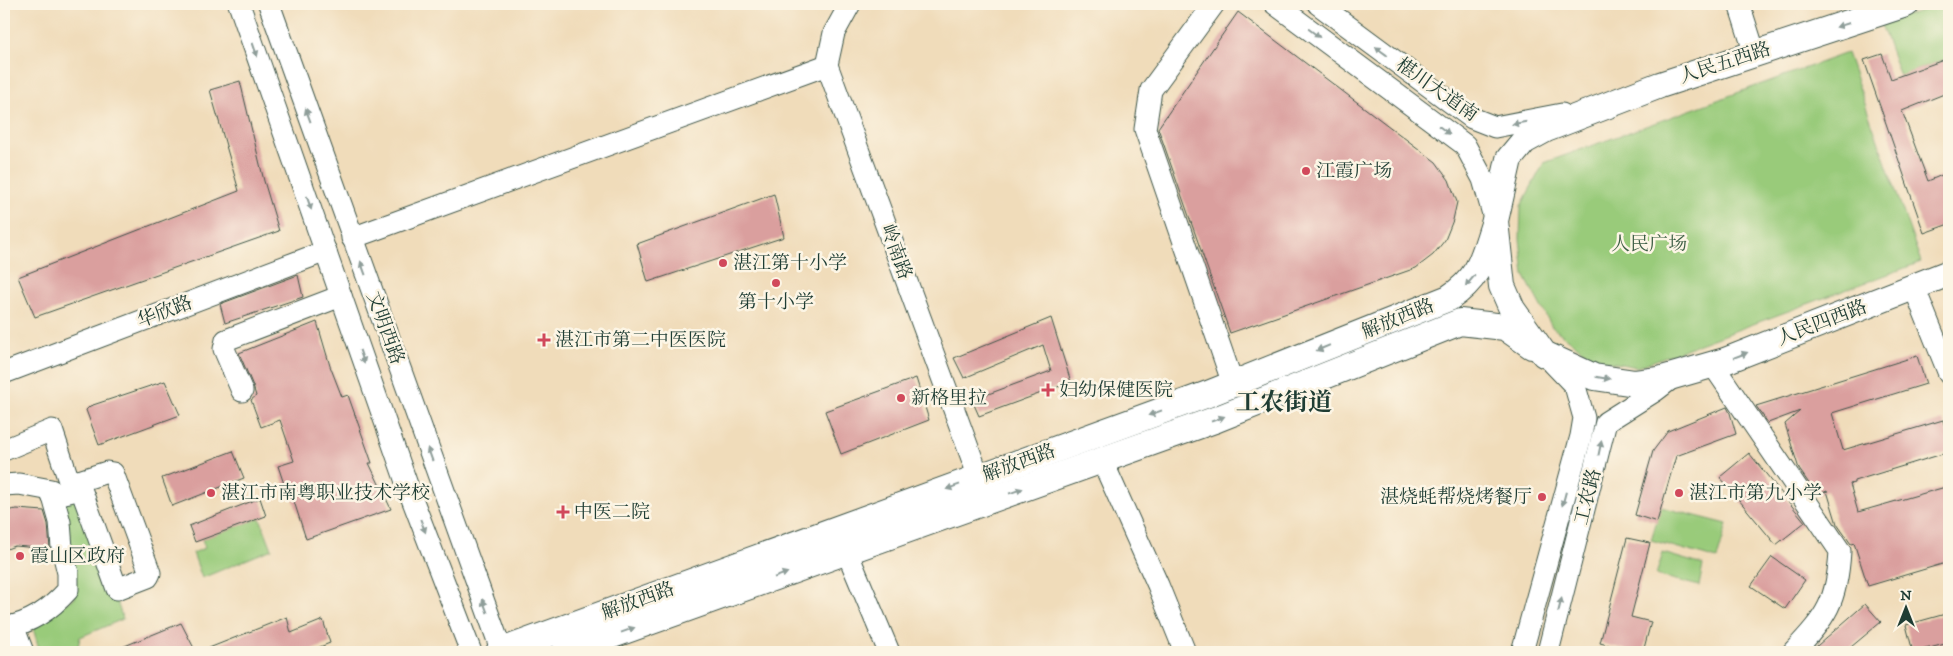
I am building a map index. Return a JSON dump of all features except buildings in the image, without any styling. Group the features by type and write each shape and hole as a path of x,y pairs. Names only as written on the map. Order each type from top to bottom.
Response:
{"main road":[{"name":"人民五西路","path":"1494,221 1509,159 1524,141 1546,129 1660,85 1906,4"},
{"name":"解放西路","path":"501,652 1233,384 1449,298 1464,288 1477,273 1494,221"},
{"path":"1494,221 1502,286 1512,309 1544,354"},
{"name":"人民四西路","path":"1544,354 1594,377 1635,383 1694,371 1949,273"},
{"name":"解放西路","path":"565,652 1217,419 1460,322 1505,327 1544,354"}],"street":[{"name":"文明西路","path":"240,4 411,496 472,652"},
{"name":"文明西路","path":"268,4 501,652"},
{"path":"352,238 827,65 834,33 850,4"},
{"path":"1214,4 1151,90 1145,129 1233,384"},
{"name":"椹川大道南","path":"1275,4 1465,145 1483,179 1494,221"},
{"name":"椹川大道南","path":"1318,4 1472,118 1496,127 1523,123 1601,104 1660,85"},
{"path":"1738,4 1755,54"},
{"name":"岭南路","path":"827,65 988,501"},
{"name":"华欣路","path":"4,374 326,251"},
{"path":"1914,287 1949,374"},
{"path":"242,391 224,349 226,340 341,296"},
{"name":"工农路","path":"1522,652 1581,436 1584,418 1575,386 1544,354"},
{"path":"1694,371 1840,551 1838,580 1831,605 1818,625 1793,652"},
{"name":"工农路","path":"1548,652 1606,422 1655,391 1694,371"},
{"path":"4,450 52,430 69,481 80,485"},
{"path":"1102,460 1185,652"},
{"path":"52,496 107,472 114,473 150,573 148,577 117,589 80,485"},
{"path":"4,485 19,484 51,490 60,522 62,548 68,573 68,590 53,607 8,627 23,652"},
{"path":"847,552 889,652"}],"green space":[{"path":"1941,4 1949,4 1949,58 1900,76 1881,24"},
{"name":"人民广场","path":"1847,53 1921,262 1637,367 1594,359 1552,327 1524,275 1520,239 1521,206 1544,163"},
{"path":"79,495 123,619 80,637 77,652 40,652 32,625 74,598 62,504"},
{"path":"1661,507 1727,524 1717,559 1651,540"},
{"path":"260,518 272,549 202,578 193,553 205,548 202,539"},
{"path":"1663,553 1703,565 1699,586 1656,575"}],"place":[{"name":"江霞广场","path":"1306,171"},
{"name":"湛江第十小学","path":"723,263"},
{"name":"第十小学","path":"776,283"},
{"name":"湛江市第二中医医院","path":"544,340"},
{"name":"妇幼保健医院","path":"1048,390"},
{"name":"新格里拉","path":"901,398"},
{"name":"湛江市南粤职业技术学校","path":"211,493"},
{"name":"湛江市第九小学","path":"1679,493"},
{"name":"湛烧蚝帮烧烤餐厅","path":"1542,497"},
{"name":"中医二院","path":"563,512"},
{"name":"霞山区政府","path":"20,556"}],"district":[{"name":"工农街道","path":"1284,403"}]}
